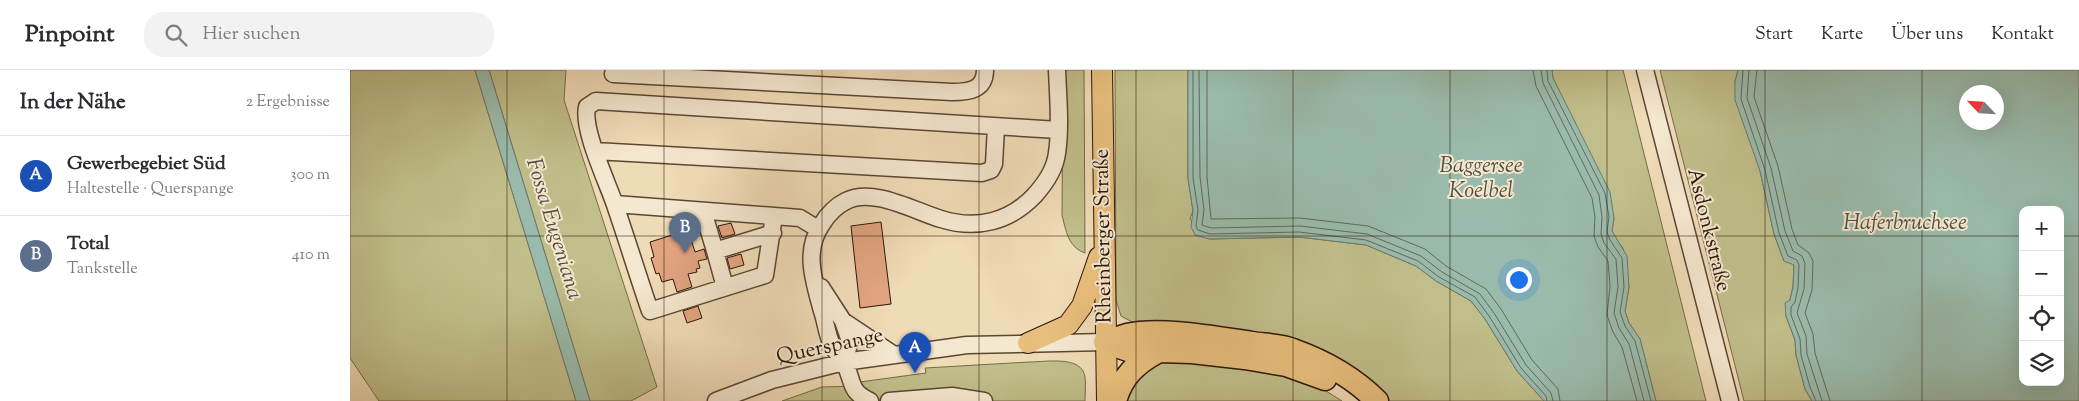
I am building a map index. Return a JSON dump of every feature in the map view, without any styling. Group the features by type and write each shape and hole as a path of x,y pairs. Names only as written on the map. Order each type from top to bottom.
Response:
{"highway":[{"path":"1106,342 1128,335 1150,333 1229,339 1291,349 1321,361 1343,374 1365,389 1377,401"},
{"path":"1106,342 1128,350 1192,352 1286,365 1318,374 1359,401"},
{"path":"1115,401 1120,386 1128,372 1142,360 1157,352"}],"main road":[{"name":"Rheinberger Straße","path":"1102,70 1103,243 1107,401"},
{"path":"1028,343 1068,325 1082,306 1103,243"}],"street":[{"path":"623,73 969,92 980,87 985,76 985,70"},
{"path":"870,401 860,396 853,388 844,362 832,346 813,275 810,253 818,229 828,214 847,201 858,197 887,200 942,220 965,224 981,224 1008,216 1024,207 1041,189 1052,171 1057,154 1058,70"},
{"name":"Asdonkstraße","path":"1645,70 1730,401"},
{"path":"774,224 765,275 650,311 615,204 595,151 585,116 587,107 596,101 1058,130"},
{"path":"595,151 982,173 991,170 994,164 996,127"},
{"path":"615,204 703,211 774,224"},
{"path":"703,211 726,288"},
{"path":"715,251 774,224 800,218 818,229"},
{"path":"813,275 843,321 850,341 844,362"},
{"path":"843,321 894,355"},
{"name":"Querspange","path":"716,401 772,380 844,362 967,345 1106,342"},
{"path":"889,401 952,396 984,401"}],"shaded area":[{"path":"350,70 475,70 576,401 379,401 350,358"},
{"path":"489,70 566,70 564,100 657,387 631,401 590,401"},
{"path":"1063,70 1084,70 1085,253 1071,243 1062,215"},
{"path":"1115,70 1188,70 1188,178 1193,211 1190,219 1209,239 1299,237 1366,245 1416,266 1436,281 1471,301 1485,319 1517,371 1544,401 1388,401 1378,390 1134,323 1121,316 1116,300"},
{"path":"1552,70 1623,70 1706,401 1656,401 1640,339 1629,323 1625,311 1629,287 1623,248 1614,237 1612,230 1614,218 1553,78"},
{"path":"1660,70 1738,70 1735,82 1760,171 1774,234 1784,261 1794,264 1793,287 1786,316 1795,340 1796,355 1805,389 1812,401 1744,401"},
{"path":"1159,359 1272,369 1310,381 1342,401 1123,401 1124,393"},
{"path":"1053,361 1077,365 1082,370 1085,377 1085,401 782,401 822,387 860,386 860,382 926,373 925,368"}],"water":[{"path":"475,70 489,70 590,401 576,401"},
{"name":"Baggersee Koelbel","path":"1188,70 1552,70 1553,78 1610,192 1614,218 1612,231 1627,256 1629,287 1625,311 1629,323 1640,339 1656,401 1544,401 1517,371 1485,319 1471,301 1436,281 1416,266 1366,245 1299,237 1209,239 1195,235 1191,227 1193,211 1188,178"},
{"name":"Haferbruchsee","path":"1738,70 2079,70 2079,401 1812,401 1805,389 1796,355 1795,340 1786,316 1785,303 1790,300 1793,287 1794,265 1784,261 1774,234 1760,171 1735,100 1735,82"}],"building":[{"path":"881,222 891,304 860,308 851,226"},
{"path":"731,223 735,234 722,238 718,226"},
{"path":"685,231 685,234 689,233 695,252 704,249 707,259 698,261 700,268 696,269 697,272 688,274 692,287 677,292 673,279 662,282 659,273 656,274 651,258 654,257 650,242"},
{"path":"741,254 744,265 730,269 727,258"},
{"path":"698,306 702,318 687,323 683,311"}],"place":[{"name":"Total","path":"685,253"},
{"name":"Gewerbegebiet Süd","path":"915,373"}],"water label":[{"name":"Fossa Eugeniana","path":"553,229"}]}
